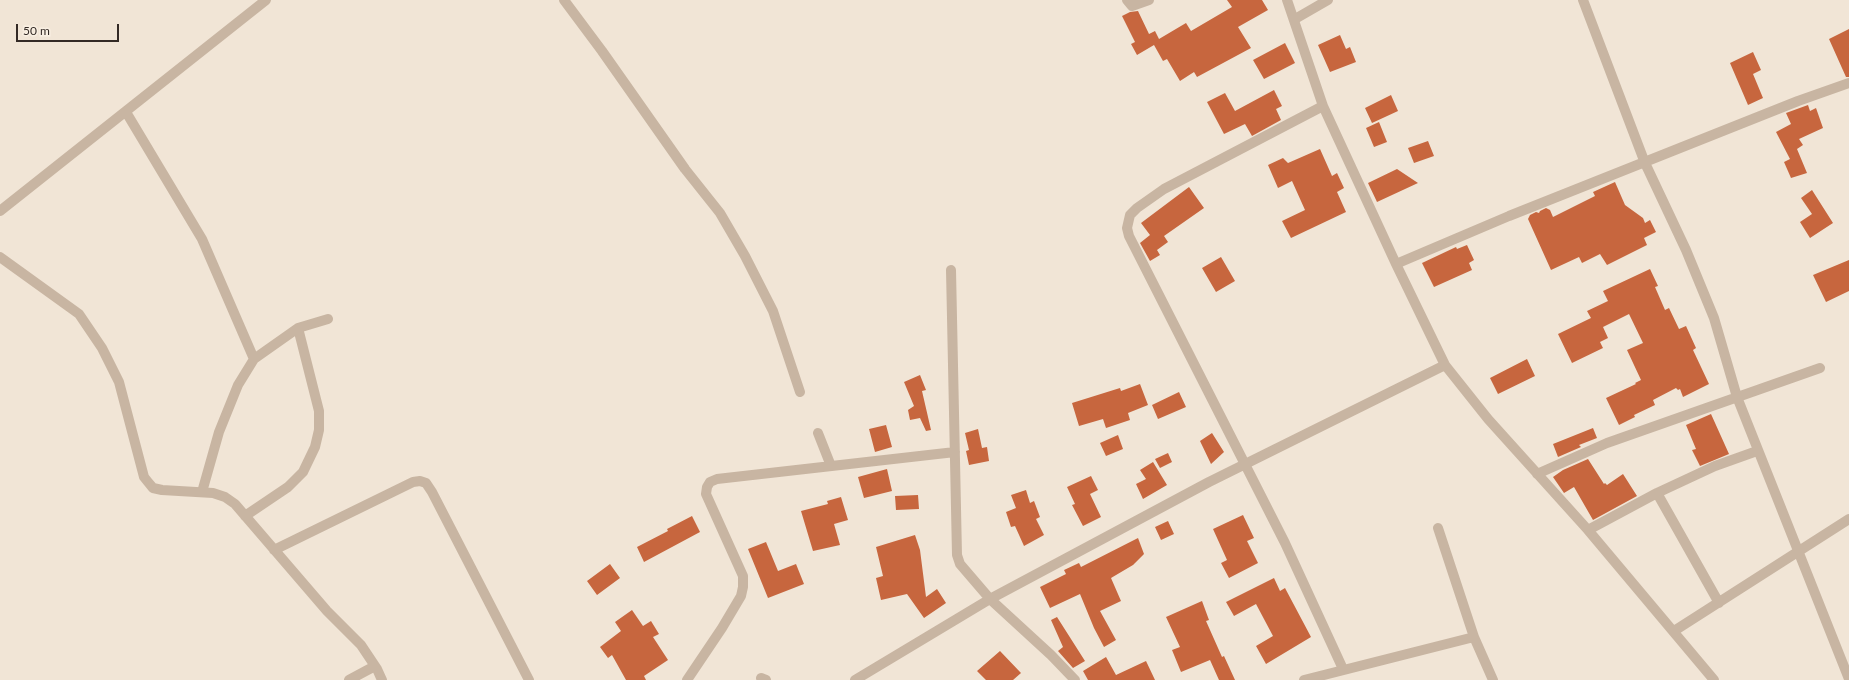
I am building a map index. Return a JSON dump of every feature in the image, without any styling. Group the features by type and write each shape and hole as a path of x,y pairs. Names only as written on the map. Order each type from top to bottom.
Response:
{"street":[{"path":"0,211 266,0"},
{"path":"564,0 602,51 685,169 720,213 745,256 773,311 800,392"},
{"path":"1127,0 1132,6 1149,0"},
{"path":"1287,0 1295,19 1323,106 1396,264 1445,365 1488,419 1588,530 1714,680"},
{"path":"1295,19 1328,0"},
{"path":"1583,0 1645,163 1686,250 1714,318 1737,397 1757,451 1849,679"},
{"path":"1396,264 1509,216 1798,101 1849,83"},
{"path":"1323,106 1164,189 1137,208 1130,215 1127,222 1129,236 1285,543 1343,669"},
{"path":"126,112 202,239 254,359"},
{"path":"0,257 79,314 102,348 119,382 144,477 148,482 154,488 162,490 213,493 225,496 245,516 327,611 361,645 375,666 382,680"},
{"path":"951,270 957,556 960,564 990,599 1076,680"},
{"path":"202,492 219,432 238,385 254,359 298,328 328,319"},
{"path":"245,516 288,487 303,472 315,447 319,430 319,411 298,328"},
{"path":"855,680 990,599 1245,464 1445,365"},
{"path":"1537,474 1607,444 1820,368"},
{"path":"818,433 832,466"},
{"path":"1588,530 1657,493 1715,466 1757,451"},
{"path":"686,680 722,628 741,596 743,587 743,576 706,494 707,487 710,482 717,479 955,452"},
{"path":"274,550 413,482 420,481 426,484 436,498 529,680"},
{"path":"1657,493 1719,604"},
{"path":"1674,632 1849,519"},
{"path":"1438,528 1474,637 1493,680"},
{"path":"1304,680 1474,637"},
{"path":"349,680 375,666"}],"building":[{"path":"1227,0 1262,0 1268,10 1238,27 1251,48 1197,77 1194,72 1180,81 1167,59 1163,61 1154,45 1137,55 1131,44 1135,42 1122,16 1130,12 1138,11 1149,34 1155,31 1159,39 1186,23 1191,31 1232,7"},
{"path":"1849,29 1849,77 1846,77 1829,39"},
{"path":"1340,35 1346,49 1350,47 1356,62 1330,72 1318,45"},
{"path":"1285,43 1295,63 1264,79 1253,60"},
{"path":"1753,52 1761,70 1753,74 1763,98 1748,105 1730,63"},
{"path":"1274,90 1282,106 1276,109 1281,120 1252,136 1245,124 1224,134 1207,102 1225,93 1235,111"},
{"path":"1391,95 1398,111 1372,123 1365,108"},
{"path":"1808,105 1810,111 1816,108 1823,128 1799,139 1803,145 1797,149 1807,173 1791,178 1784,162 1790,159 1776,132 1791,124 1786,113"},
{"path":"1379,122 1387,142 1374,147 1366,128"},
{"path":"1428,141 1434,156 1414,163 1408,148"},
{"path":"1320,149 1332,176 1337,173 1344,188 1337,192 1346,212 1291,238 1282,221 1305,210 1292,181 1278,188 1268,165 1283,158 1288,163"},
{"path":"1397,169 1418,183 1377,202 1368,183"},
{"path":"1615,182 1625,205 1643,218 1645,223 1650,220 1656,232 1644,238 1647,245 1607,265 1600,254 1582,263 1579,257 1551,270 1528,219 1530,215 1536,212 1539,213 1546,208 1550,210 1553,217 1595,196 1593,192"},
{"path":"1189,187 1204,208 1164,236 1168,242 1157,250 1160,255 1150,261 1140,243 1150,235 1141,223"},
{"path":"1812,190 1833,223 1810,238 1800,222 1812,214 1801,198"},
{"path":"1467,245 1474,260 1469,263 1472,270 1434,287 1422,263 1456,247 1457,249"},
{"path":"1221,257 1235,281 1216,292 1202,268"},
{"path":"1849,260 1849,291 1826,302 1813,275"},
{"path":"1650,269 1658,286 1655,287 1665,310 1669,308 1679,329 1686,326 1696,348 1693,350 1709,384 1683,397 1680,389 1678,390 1676,388 1653,400 1655,405 1634,415 1635,417 1619,425 1606,398 1636,384 1635,383 1641,380 1627,350 1643,343 1629,314 1603,327 1608,338 1600,342 1603,348 1572,363 1558,334 1591,318 1587,311 1608,301 1603,291"},
{"path":"1527,359 1535,376 1498,394 1490,378"},
{"path":"920,375 926,390 922,391 931,430 926,431 920,418 910,420 908,410 914,406 904,382"},
{"path":"1140,384 1148,405 1128,413 1130,420 1106,428 1103,419 1079,426 1072,403 1120,388 1121,391"},
{"path":"1179,392 1186,407 1158,419 1152,405"},
{"path":"1711,414 1729,454 1700,466 1692,450 1696,449 1686,425"},
{"path":"886,425 892,447 875,452 869,429"},
{"path":"1593,428 1597,438 1579,445 1581,447 1558,457 1553,444"},
{"path":"978,429 982,448 987,447 989,461 969,465 966,451 969,450 965,433"},
{"path":"1212,433 1224,452 1211,464 1200,441"},
{"path":"1118,435 1123,449 1106,456 1100,443"},
{"path":"1168,453 1172,462 1160,468 1155,459"},
{"path":"1588,459 1604,484 1605,483 1607,485 1623,474 1637,496 1593,520 1574,487 1564,493 1553,477 1563,470"},
{"path":"1153,462 1167,485 1143,499 1136,484 1146,479 1140,470"},
{"path":"887,469 892,491 864,498 858,477"},
{"path":"1091,476 1098,490 1090,494 1101,517 1083,526 1072,505 1075,504 1067,487"},
{"path":"1026,490 1030,503 1034,501 1040,517 1036,519 1044,535 1024,546 1015,526 1011,527 1006,512 1016,508 1011,495"},
{"path":"918,495 919,509 896,510 895,496"},
{"path":"841,497 848,520 834,524 840,545 813,551 801,511 828,504 827,501"},
{"path":"1243,515 1254,538 1247,541 1258,563 1229,578 1221,563 1227,560 1213,529"},
{"path":"692,516 700,532 644,562 637,547 668,531 667,529"},
{"path":"1168,521 1174,534 1161,540 1155,527"},
{"path":"915,535 920,550 926,597 937,589 946,603 924,618 907,594 881,600 876,578 883,576 876,547"},
{"path":"1138,538 1144,554 1133,565 1111,578 1121,601 1100,611 1116,640 1104,647 1094,628 1080,594 1050,608 1040,587 1066,574 1064,570 1079,563 1081,567"},
{"path":"766,542 778,571 796,564 804,584 768,598 748,549"},
{"path":"610,564 620,578 597,595 587,581"},
{"path":"1274,578 1280,591 1285,588 1311,637 1266,664 1256,646 1273,636 1256,604 1234,616 1226,602"},
{"path":"1202,601 1209,620 1206,621 1222,657 1224,656 1235,680 1219,680 1210,660 1181,672 1172,650 1180,647 1166,617"},
{"path":"632,610 643,626 651,621 659,634 653,637 668,660 644,676 646,680 626,680 612,655 608,658 600,647 621,631 615,622"},
{"path":"1057,617 1085,661 1073,668 1058,651 1063,647 1051,620"},
{"path":"1000,651 1021,673 1013,680 986,680 977,671"},
{"path":"1106,657 1116,675 1146,661 1155,680 1088,680 1083,671"}]}
